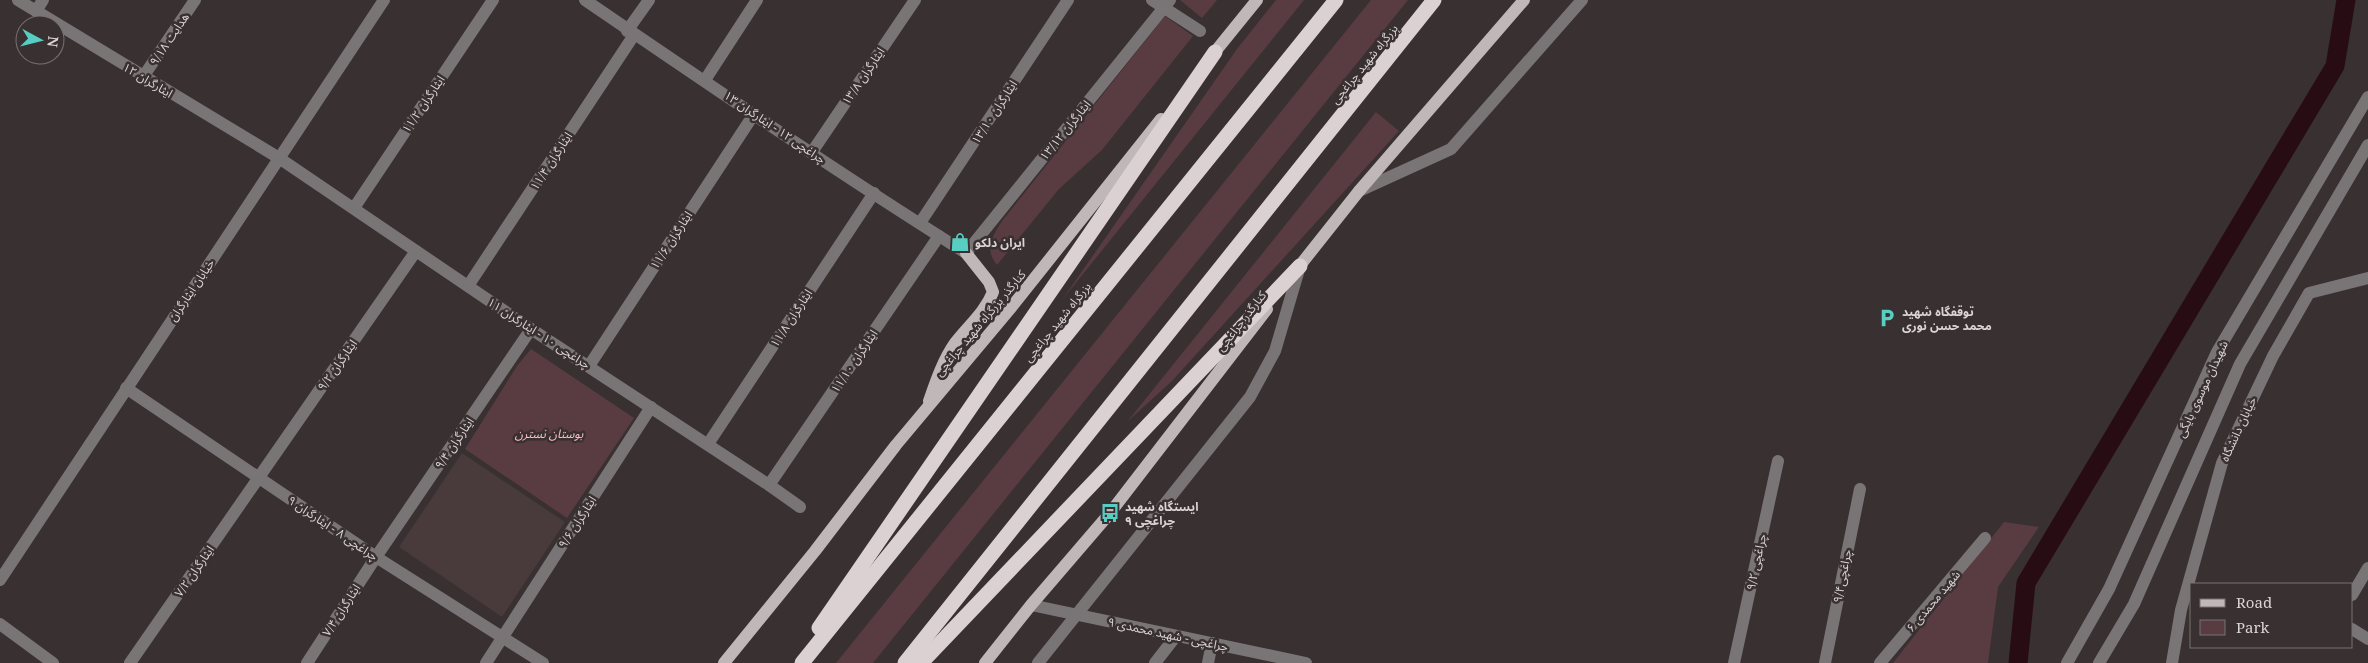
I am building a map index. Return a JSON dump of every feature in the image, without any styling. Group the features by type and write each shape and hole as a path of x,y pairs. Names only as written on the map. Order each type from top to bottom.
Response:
{"highway":[{"name":"بزرگراه شهید چراغچی","path":"802,663 1336,0"},
{"name":"بزرگراه شهید چراغچی","path":"905,663 1434,0"},
{"path":"794,663 1214,52"},
{"path":"921,663 1300,266"}],"main road":[{"name":"کنارگذر بزرگراه شهید چراغچی","path":"724,663 927,408 1010,309 1257,0"},
{"name":"کنارگذر چراغچی","path":"985,663 1031,605 1110,513 1359,191 1524,0"},
{"path":"927,408 940,370 954,344 989,302 993,292 989,282 966,253"}],"street":[{"name":"ایثارگران ۱۲","path":"18,0 279,158"},
{"path":"36,11 43,0"},
{"name":"هدایت ۹/۱۸","path":"143,77 195,0"},
{"name":"خیابان ایثارگران","path":"0,580 384,0"},
{"name":"ایثارگران ۱۱/۲","path":"354,208 493,0"},
{"name":"چراغچی ۱۲ - ایثارگران ۱۳","path":"586,0 630,33 705,80 966,253"},
{"name":"ایثارگران ۱۱/۴","path":"468,286 630,33 649,0"},
{"path":"705,80 757,0"},
{"name":"ایثارگران ۱۳/۸","path":"812,152 915,0"},
{"name":"ایثارگران ۱۳/۱۰","path":"920,223 1068,0"},
{"path":"1152,0 1167,4 1200,31"},
{"path":"1359,191 1451,149 1582,0"},
{"name":"ایثارگران ۱۳/۱۲","path":"966,253 1167,4"},
{"name":"شهیدان موسوی بایگی","path":"2067,663 2109,589 2217,352 2368,97"},
{"name":"ایثارگران ۱۱/۶","path":"589,366 754,114"},
{"name":"شهیدان موسوی بایگی","path":"2099,663 2134,604 2240,364 2368,145"},
{"name":"چراغچی ۱۰ - ایثارگران ۱۱","path":"279,158 531,329 770,485 800,507"},
{"name":"ایثارگران ۱۱/۸","path":"708,444 874,193"},
{"name":"ایثارگران ۱۱/۱۰","path":"770,485 939,236"},
{"name":"ایثارگران ۹/۲","path":"258,478 416,251"},
{"path":"1038,663 1250,397 1276,351 1300,266"},
{"name":"خیابان دانشگاه","path":"2172,663 2181,610 2222,463 2273,356 2310,293 2368,278"},
{"name":"ایثارگران ۹/۴","path":"376,557 531,329"},
{"name":"چراغچی ۸ - ایثارگران ۹","path":"126,388 376,557 543,663"},
{"name":"ایثارگران ۹/۶","path":"486,663 651,408"},
{"name":"۹/۲ چراغچی","path":"1734,663 1778,461"},
{"name":"ایثارگران ۷/۲","path":"130,663 258,478"},
{"name":"۹/۴چراغچی","path":"1825,663 1860,489"},
{"name":"شهید محمدی ۶","path":"1880,663 1985,538"},
{"name":"ایثارگران ۷/۴","path":"307,663 376,557"},
{"path":"2353,593 2368,568"},
{"name":"۹ چراغچی - شهید محمدی","path":"1031,605 1306,663"},
{"path":"0,624 51,662"},
{"path":"2353,630 2368,639"},
{"path":"1155,663 1176,636"},
{"path":"1208,663 1212,643"}],"shaded area":[{"path":"462,453 565,522 502,617 399,547"}],"green space":[{"path":"1180,0 1217,0 1202,18"},
{"path":"1276,0 1304,0 1062,300 1237,49"},
{"path":"1371,0 1408,0 873,663 836,663"},
{"path":"1165,16 1193,36 1102,150 1059,189 997,265 990,248 995,232 1002,221"},
{"path":"1376,112 1399,131 1172,381 1127,422"},
{"name":"بوستان نسترن","path":"531,349 634,418 567,518 465,449 517,366"},
{"path":"2004,522 2039,527 1998,587 1988,663 1893,663"}],"waterway":[{"path":"2018,663 2026,583 2335,66 2346,0"}],"place":[{"name":"ایران دلکو","path":"960,242"},
{"name":"توقفگاه شهید محمد حسن نوری","path":"1887,318"},
{"name":"ایستگاه شهید چراغچی ۹","path":"1110,513"}]}
